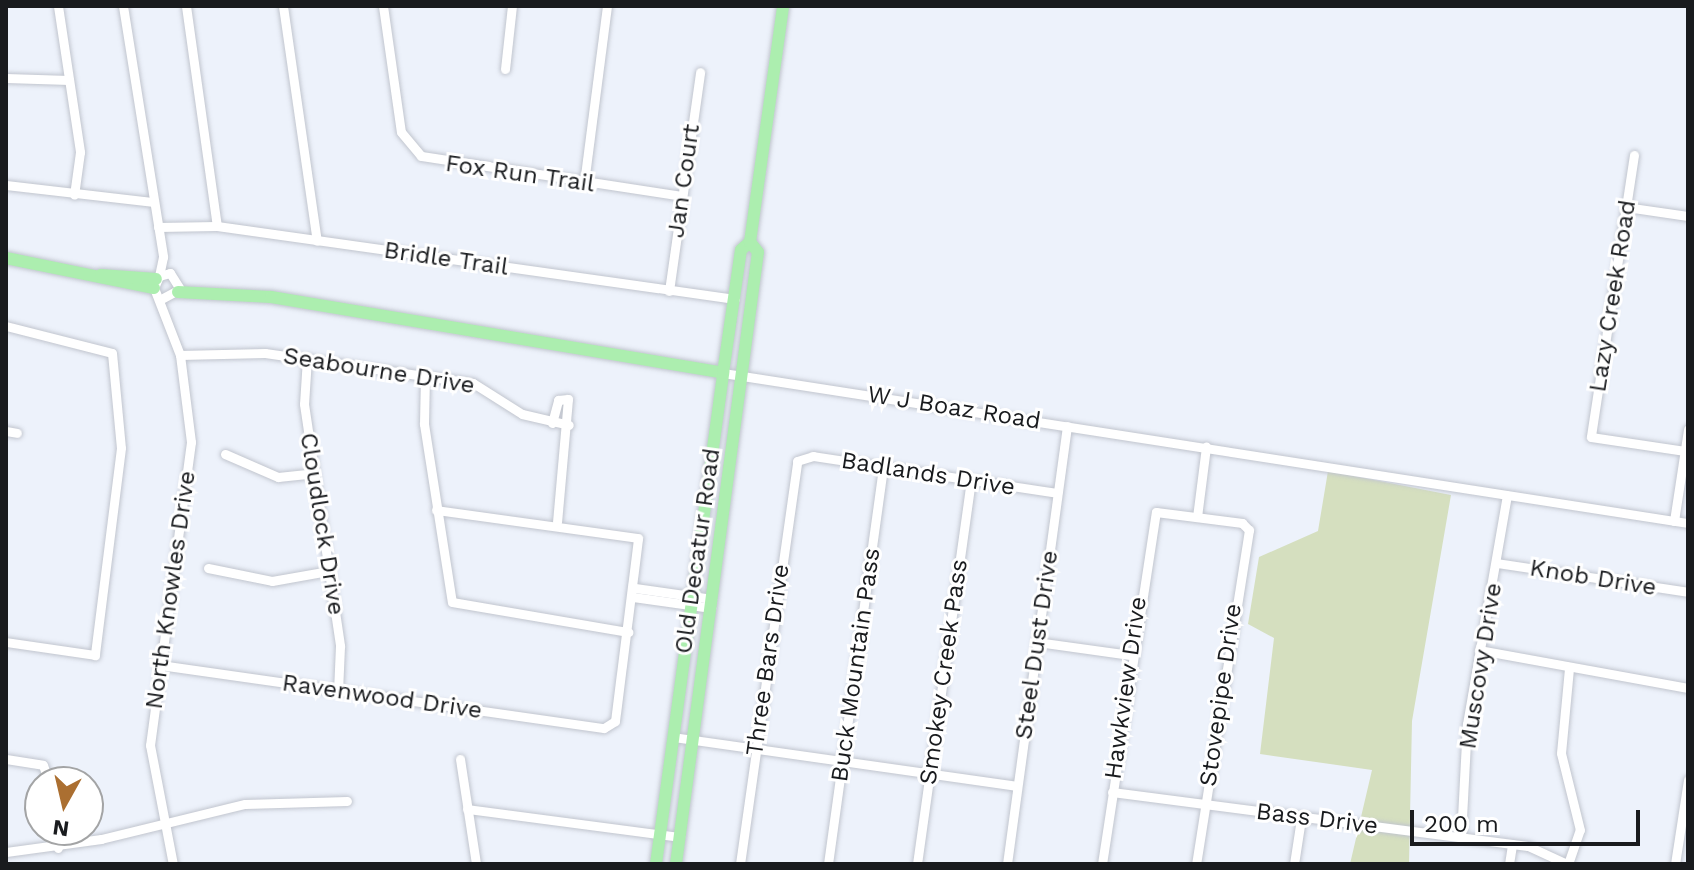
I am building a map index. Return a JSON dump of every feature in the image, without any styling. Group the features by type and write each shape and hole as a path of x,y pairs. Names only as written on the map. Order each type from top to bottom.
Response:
{"main road":[{"name":"Old Decatur Road","path":"656,864 741,250 750,242 783,6"},
{"name":"Old Decatur Road","path":"676,864 758,252 750,242"},
{"path":"6,258 158,285"},
{"name":"W J Boaz Road","path":"177,287 554,340 723,373"}],"street":[{"path":"58,6 80,152 74,195"},
{"path":"123,6 163,257 177,287"},
{"path":"186,6 217,226"},
{"path":"283,6 317,241"},
{"name":"Fox Run Trail","path":"383,6 399,121 413,150 445,164 682,196"},
{"path":"505,69 512,6"},
{"path":"584,183 607,6"},
{"name":"Jan Court","path":"669,291 700,72"},
{"path":"6,78 69,80"},
{"name":"Lazy Creek Road","path":"1634,155 1591,437 1685,451"},
{"path":"6,185 154,202"},
{"path":"1626,207 1688,216"},
{"name":"Bridle Trail","path":"158,227 217,226 735,299"},
{"path":"158,285 163,257"},
{"path":"158,285 177,287"},
{"path":"158,285 177,287"},
{"name":"North Knowles Drive","path":"158,285 170,315 180,355 191,442 150,745 173,864"},
{"name":"North Knowles Drive","path":"170,315 177,287"},
{"path":"6,326 112,353 120,478 95,655 6,642"},
{"name":"Seabourne Drive","path":"180,355 307,358 473,383 552,423 569,425"},
{"name":"Cloudlock Drive","path":"307,358 303,392 329,571 338,691"},
{"name":"W J Boaz Road","path":"723,373 1688,523"},
{"path":"425,376 436,510 455,605 628,632 638,538 557,522 436,510"},
{"path":"552,423 564,398 572,404 557,522"},
{"name":"Steel Dust Drive","path":"1007,864 1067,426"},
{"path":"1674,521 1688,429"},
{"path":"6,431 17,433"},
{"path":"1197,517 1206,447"},
{"path":"225,454 278,477 314,473"},
{"name":"Badlands Drive","path":"800,458 1057,493"},
{"name":"Three Bars Drive","path":"740,864 800,458"},
{"name":"Buck Mountain Pass","path":"828,864 883,467"},
{"name":"Smokey Creek Pass","path":"917,864 971,480"},
{"name":"Muscovy Drive","path":"1461,837 1479,650 1507,495"},
{"name":"Hawkview Drive","path":"1102,864 1154,513 1197,517"},
{"name":"Stovepipe Drive","path":"1196,864 1248,527 1197,517"},
{"name":"Knob Drive","path":"1497,563 1688,592"},
{"path":"208,568 272,581 329,571"},
{"path":"634,593 712,604"},
{"name":"Ravenwood Drive","path":"160,665 604,728 615,721 628,632"},
{"path":"1037,642 1131,655"},
{"path":"1479,650 1569,669 1688,688"},
{"path":"1567,864 1580,830 1561,753 1569,669"},
{"path":"673,737 1017,786"},
{"path":"6,759 43,766"},
{"path":"460,759 476,864"},
{"path":"1675,864 1688,780"},
{"name":"Bass Drive","path":"1112,792 1301,819 1512,844 1567,864"},
{"path":"6,852 58,848 245,804 347,801"},
{"path":"467,809 680,837"},
{"path":"1294,864 1301,819"},
{"path":"1509,864 1512,844"}],"green space":[{"path":"1328,471 1451,495 1412,721 1409,864 1350,864 1372,770 1260,754 1274,638 1248,624 1259,557 1318,531"}]}
